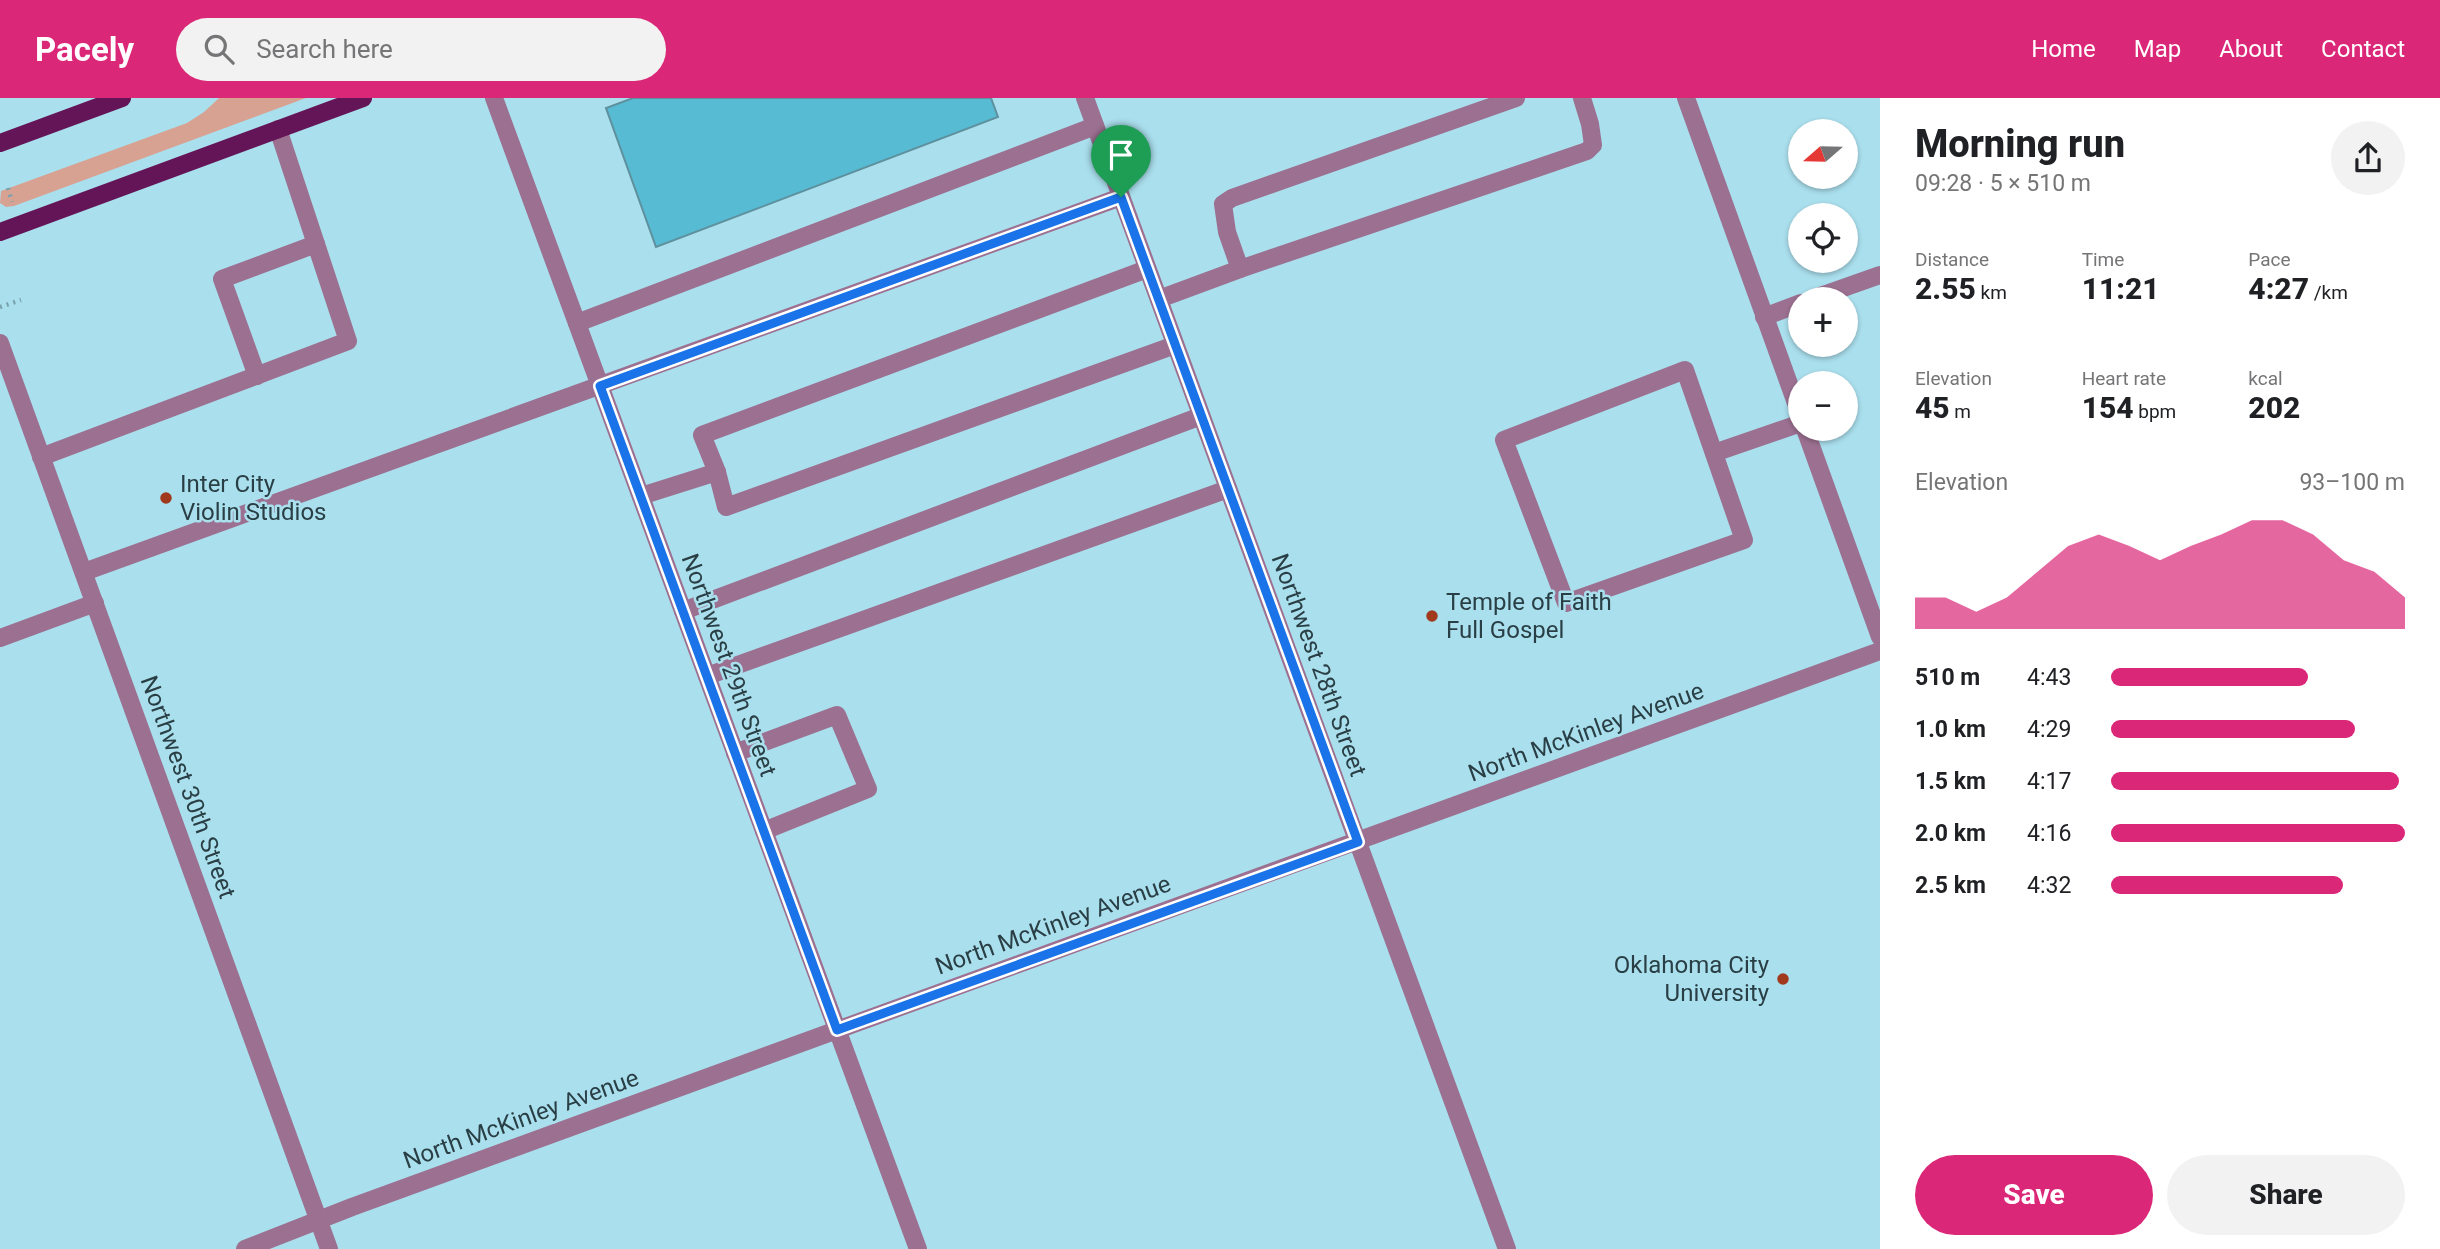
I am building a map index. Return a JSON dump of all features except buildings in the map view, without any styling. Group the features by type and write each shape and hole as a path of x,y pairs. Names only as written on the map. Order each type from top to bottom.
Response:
{"main road":[{"path":"0,143 122,98"},
{"path":"0,232 363,98"}],"street":[{"name":"Northwest 29th Street","path":"494,98 918,1249"},
{"name":"Northwest 28th Street","path":"1085,98 1507,1249"},
{"path":"1240,269 1223,214 1223,204 1232,198 1516,98"},
{"path":"1159,299 1587,151 1593,145 1582,98"},
{"path":"1686,98 1788,382"},
{"path":"577,323 1095,126"},
{"path":"41,457 348,341 278,129"},
{"path":"84,572 1121,197"},
{"path":"257,376 222,279 316,244"},
{"path":"1147,269 702,435 717,472 726,507 1175,345"},
{"path":"1846,287 1880,275"},
{"path":"1764,317 1788,308"},
{"name":"Northwest 30th Street","path":"0,343 329,1249"},
{"path":"1685,370 1714,453 1744,540 1566,603 1504,440 1685,370"},
{"path":"683,611 1201,416"},
{"path":"1714,453 1788,427"},
{"path":"1809,441 1880,637"},
{"path":"641,496 717,472"},
{"path":"707,676 1228,489"},
{"path":"0,638 95,603"},
{"name":"North McKinley Avenue","path":"245,1249 837,1030 1880,651"},
{"path":"735,753 837,715 868,789 764,831"}],"path":[{"path":"8,188 14,206"},
{"path":"0,307 21,300"}],"shaded area":[{"path":"219,98 306,98 14,206 6,207 0,203 1,191 187,123"}],"place":[{"name":"Inter City Violin Studios","path":"166,498"},
{"name":"Temple of Faith Full Gospel","path":"1432,616"},
{"name":"Oklahoma City University","path":"1783,979"}],"route":[{"path":"1121,197 1358,842 837,1030 600,386 1121,197"}]}
